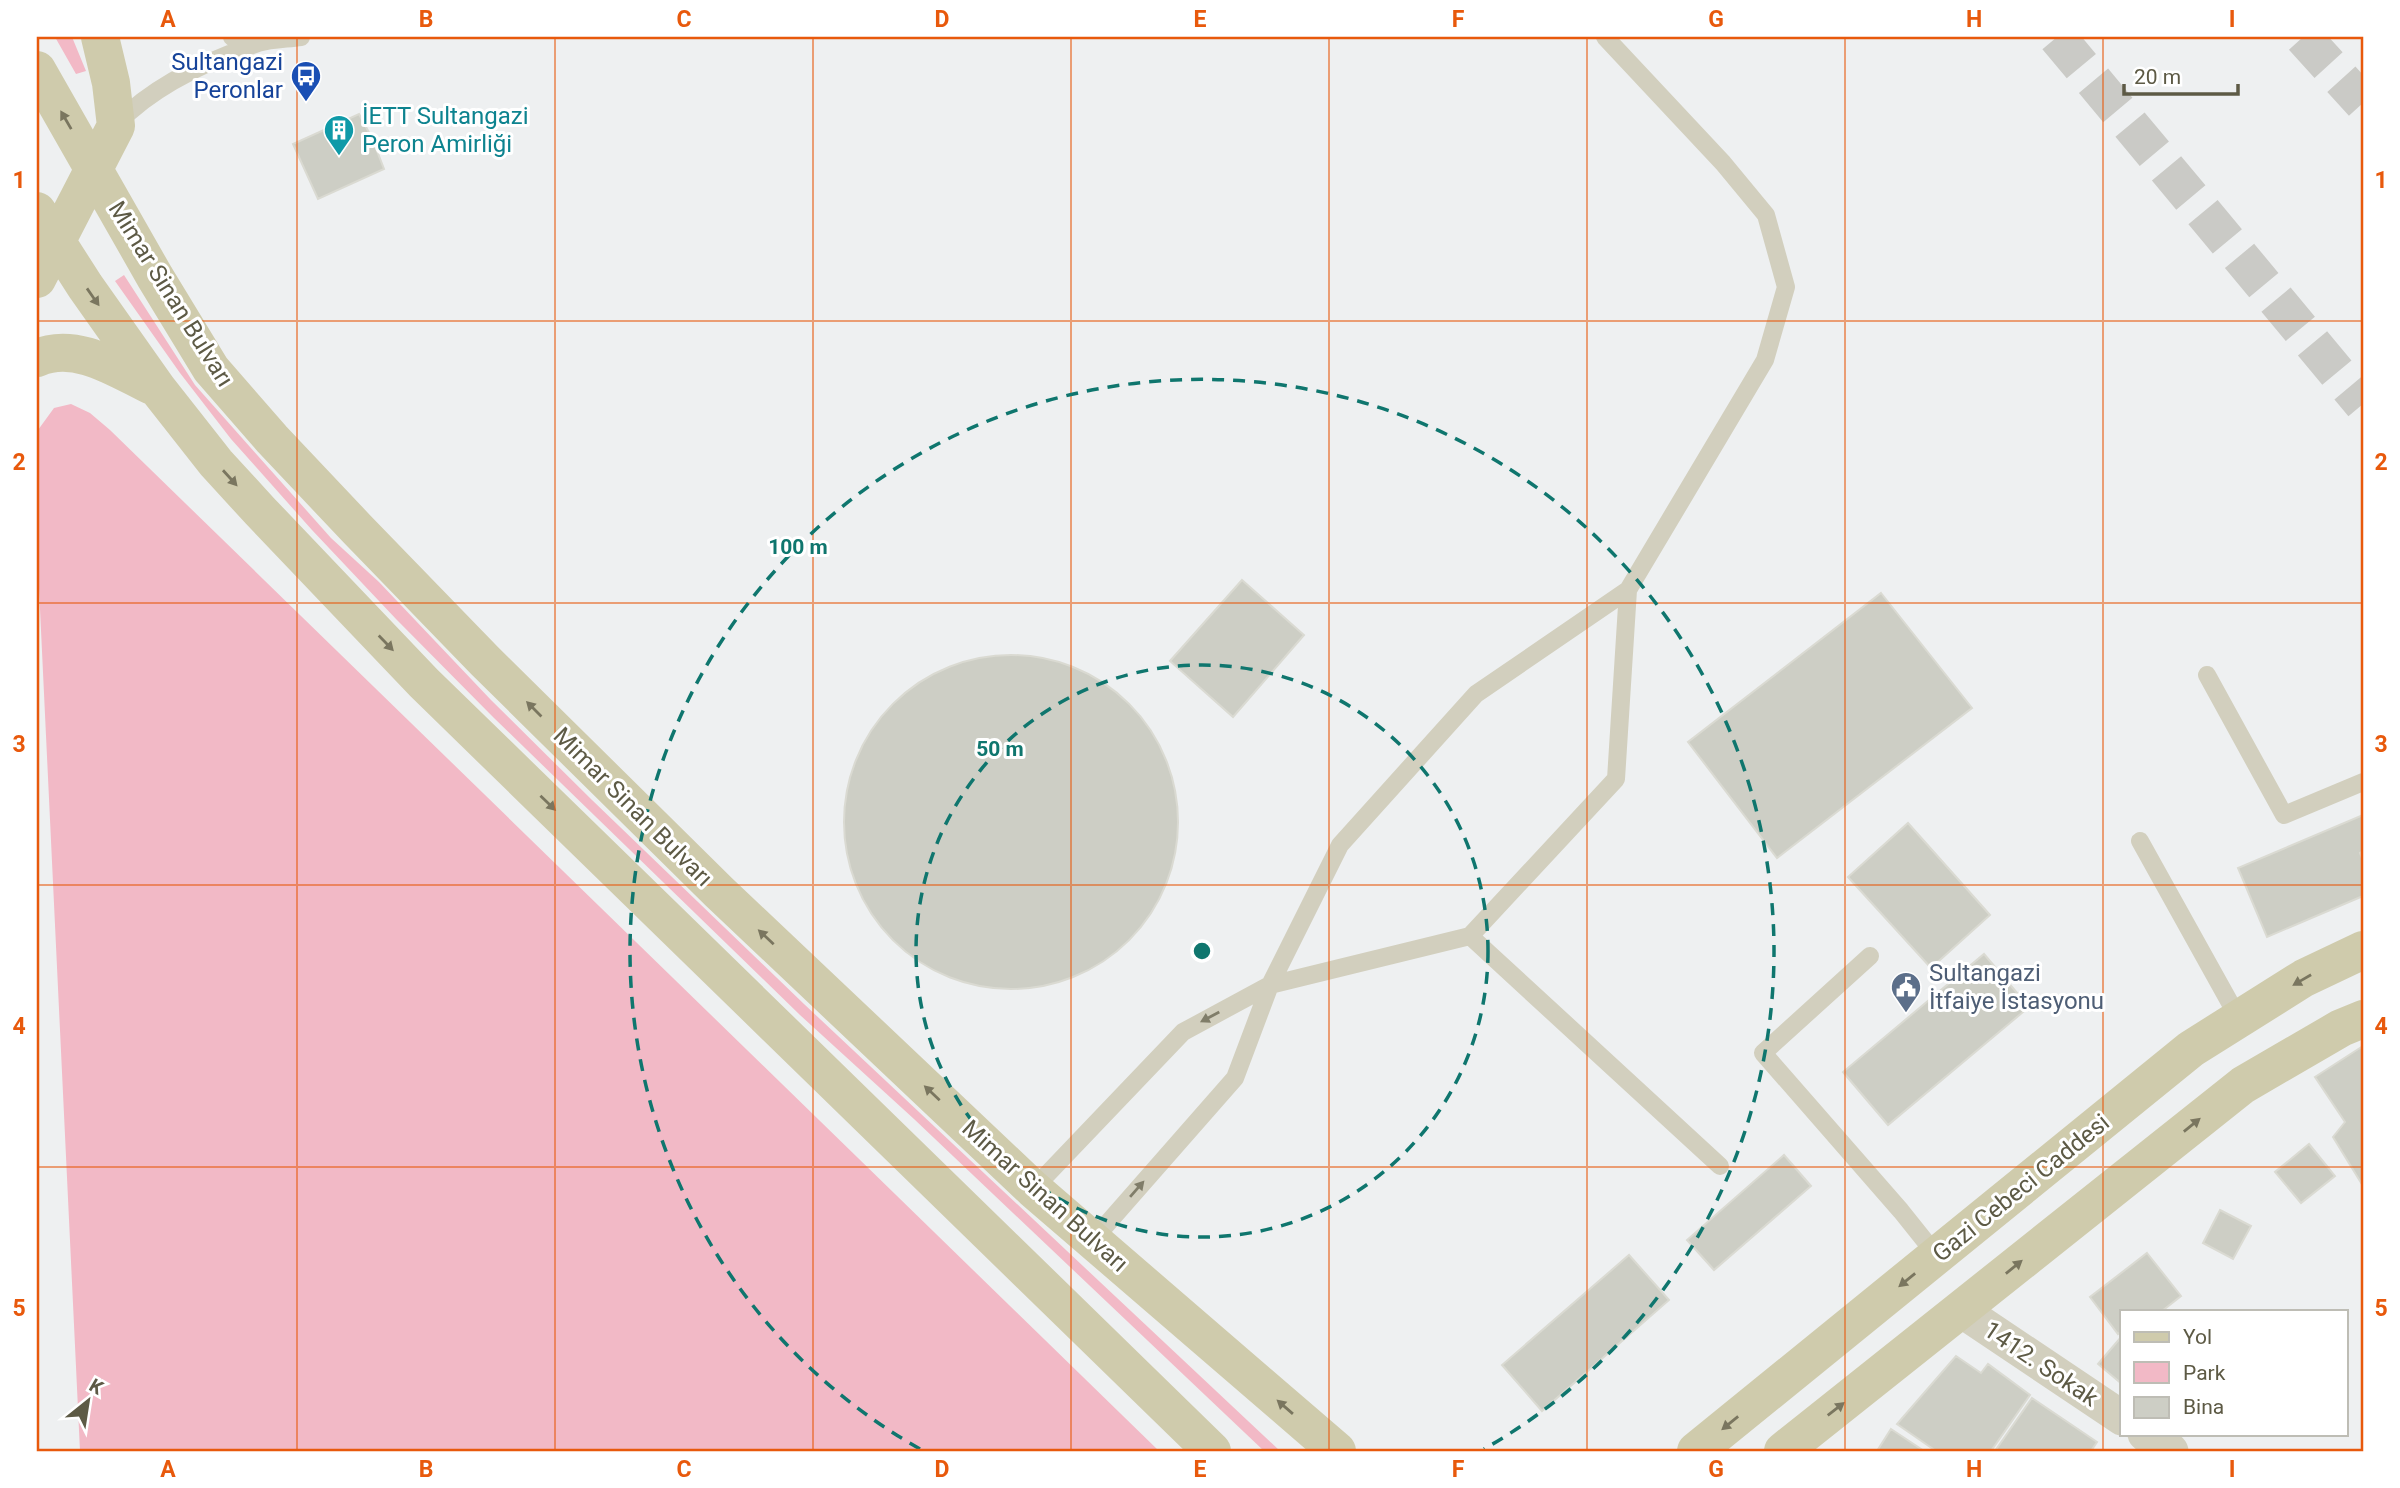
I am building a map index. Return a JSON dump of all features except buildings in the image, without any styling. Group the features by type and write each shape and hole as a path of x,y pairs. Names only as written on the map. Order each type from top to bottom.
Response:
{"main road":[{"path":"37,279 46,225 95,170 116,126 111,83 100,37"},
{"name":"Mimar Sinan Bulvarı","path":"37,70 211,369 272,439 485,661 719,892 1034,1189 1337,1451"},
{"path":"46,225 157,388 216,463 424,683 1212,1451"},
{"path":"37,358 46,354 71,352 106,363 157,388"},
{"name":"Gazi Cebeci Caddesi","path":"1696,1451 2191,1049 2304,978 2363,950"},
{"path":"1783,1451 2243,1084 2341,1028 2363,1019"}],"street":[{"name":"1412. Sokak","path":"1961,1310 2120,1417"},
{"path":"2148,1436 2171,1451"}],"lane":[{"path":"232,37 260,40 297,37"},
{"path":"1092,1241 1235,1078 1270,985 1340,845 1476,694 1628,590 1765,360 1786,288 1766,215 1723,163 1605,37"},
{"path":"116,126 134,107 184,75 260,40"},
{"path":"1034,1189 1183,1032 1270,985 1470,936 1616,779 1628,590"},
{"path":"2207,675 2284,815 2363,782"},
{"path":"2140,841 2239,1019"},
{"path":"1470,936 1720,1166"},
{"path":"1870,956 1763,1053 1937,1256"}],"green space":[{"path":"55,37 72,37 86,71 76,74"},
{"path":"124,275 195,385 331,538 379,582 491,700 592,800 804,1004 1280,1451 1264,1451 914,1119 800,1015 494,718 396,619 231,439 115,281"},
{"path":"71,404 90,413 110,430 1159,1451 80,1451 37,546 38,430 54,408"}],"tunnel":[{"path":"2057,37 2363,404"},
{"path":"2303,37 2363,103"}],"place":[{"name":"Sultangazi Peronlar","path":"306,103"},
{"name":"İETT Sultangazi Peron Amirliği","path":"339,157"},
{"name":"Sultangazi İtfaiye İstasyonu","path":"1906,1014"}]}
